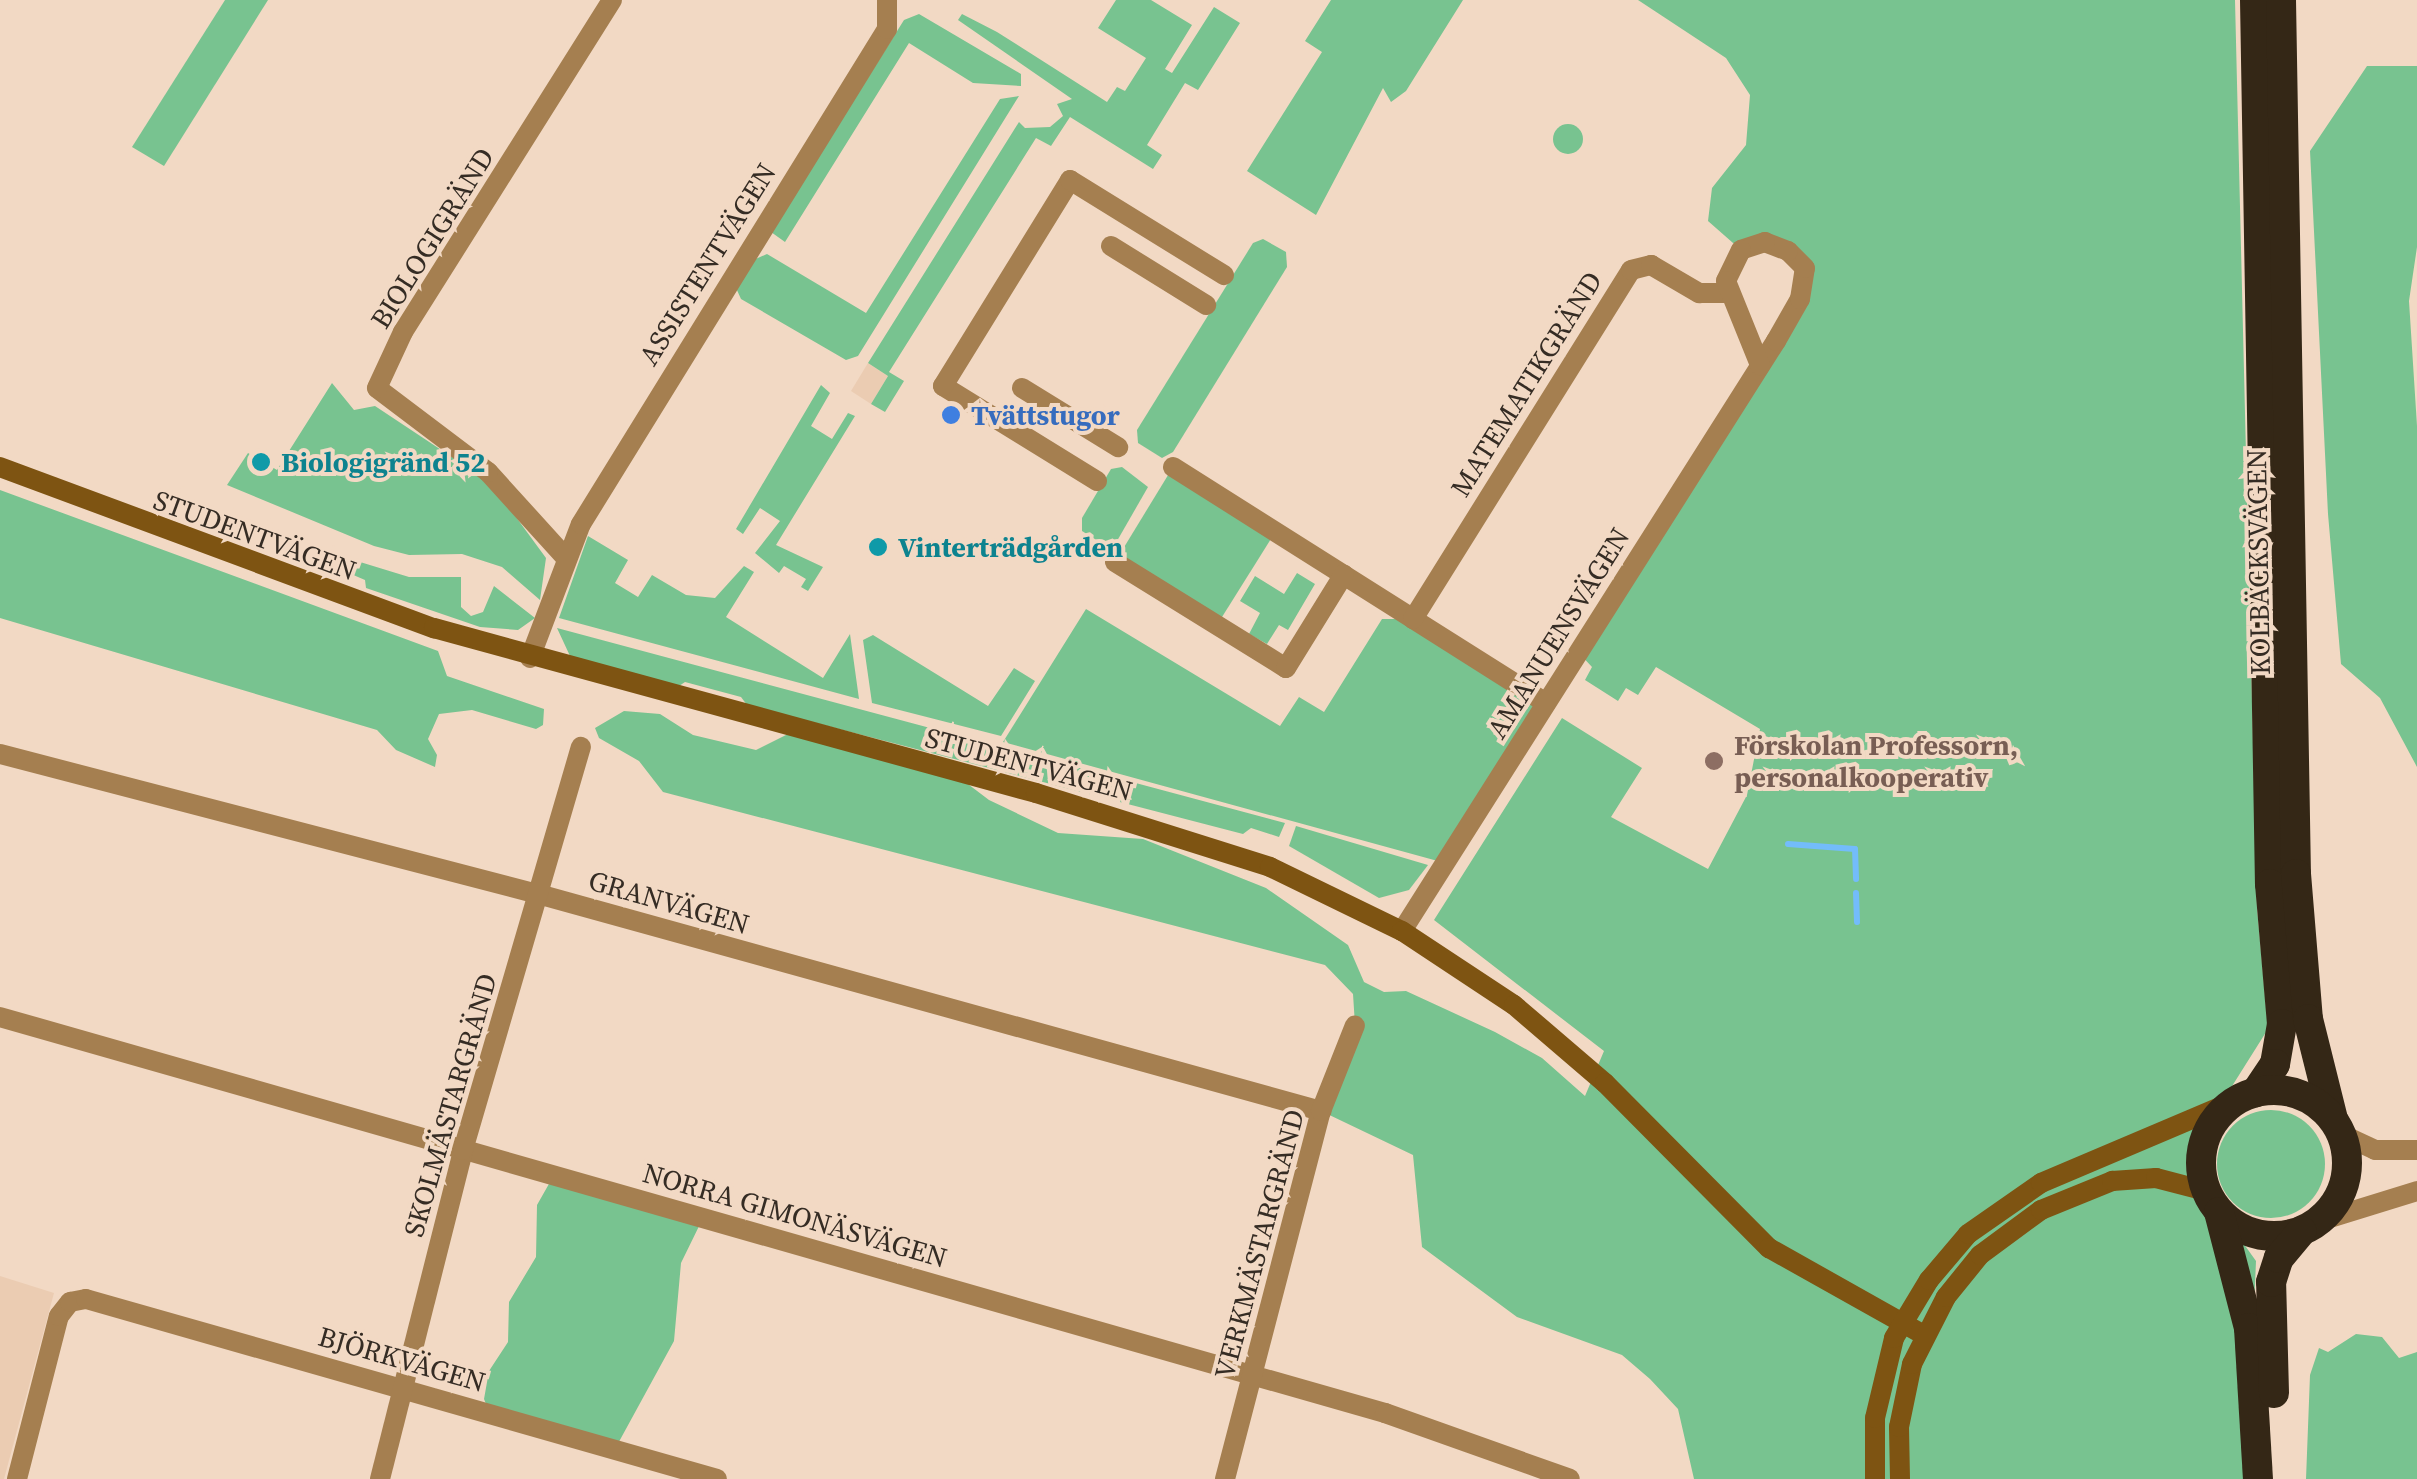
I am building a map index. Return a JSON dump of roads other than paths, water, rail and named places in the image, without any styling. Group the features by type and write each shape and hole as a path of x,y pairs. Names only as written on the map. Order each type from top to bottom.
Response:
{"highway":[{"name":"KOLBÄCKSVÄGEN","path":"2245,1097 2275,1064 2282,1024 2270,884 2255,0"},
{"name":"KOLBÄCKSVÄGEN","path":"2281,0 2296,874 2308,1020 2337,1127"},
{"path":"2245,1097 2308,1098 2337,1127 2347,1171 2340,1196 2286,1247 2271,1282 2275,1416 2264,1477 2250,1328 2212,1202 2202,1147 2212,1123 2245,1097"},
{"path":"2212,1202 2245,1231 2275,1236 2310,1226"}],"street":[{"name":"BIOLOGIGRÄND","path":"566,558 488,472 384,396 379,376 612,0"},
{"name":"ASSISTENTVÄGEN","path":"530,658 566,558 642,420 887,29 888,0"},
{"path":"1097,481 942,386 1070,180 1224,276"},
{"name":"AMANUENSVÄGEN","path":"1402,930 1760,366 1800,299 1805,268 1776,244 1752,243 1728,269 1728,293"},
{"path":"1110,246 1206,305"},
{"name":"MATEMATIKGRÄND","path":"1413,618 1631,270 1651,265 1699,293 1728,293"},
{"path":"1728,293 1760,366"},
{"path":"1022,388 1118,447"},
{"name":"STUDENTVÄGEN","path":"0,467 288,578 530,658 1161,829 1270,866 1402,930 1566,1045 1769,1248 1924,1335"},
{"path":"1173,467 1546,703"},
{"path":"1115,562 1286,668 1344,574"},
{"name":"SKOLMÄSTARGRÄND","path":"380,1479 463,1150 581,748"},
{"name":"GRANVÄGEN","path":"0,754 538,894 1321,1111"},
{"name":"NORRA GIMONÄSVÄGEN","path":"0,1017 1252,1374 1472,1439 1570,1479"},
{"name":"VERKMÄSTARGRÄND","path":"1225,1479 1321,1111 1355,1026"},
{"path":"1875,1479 1879,1395 1902,1323 1953,1249 2000,1207 2041,1182 2245,1097"},
{"path":"2337,1127 2375,1150 2417,1150"},
{"path":"1900,1479 1902,1407 1924,1335 1968,1269 2041,1210 2094,1186 2144,1177 2212,1202"},
{"path":"2310,1226 2417,1190"},
{"name":"BJÖRKVÄGEN","path":"17,1479 59,1316 70,1302 86,1299 403,1386 717,1479"}],"waterway":[{"path":"1788,844 1855,849 1856,879"},
{"path":"1856,893 1857,922"}],"place":[{"name":"Tvättstugor","path":"951,415"},
{"name":"Biologigränd 52","path":"261,462"},
{"name":"Vinterträdgården","path":"878,547"},
{"name":"Förskolan Professorn, personalkooperativ","path":"1714,761"}]}
